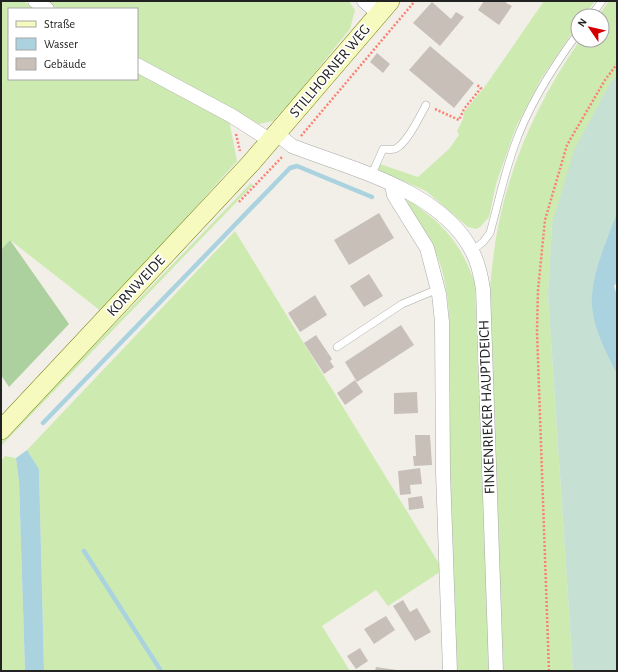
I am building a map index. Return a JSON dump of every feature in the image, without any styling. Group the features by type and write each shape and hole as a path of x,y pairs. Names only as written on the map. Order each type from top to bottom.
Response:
{"main road":[{"name":"STILLHORNER WEG","path":"274,138 385,8"},
{"name":"KORNWEIDE","path":"1,430 274,138"}],"street":[{"path":"35,1 46,8"},
{"path":"364,1 385,8"},
{"name":"FINKENRIEKER HAUPTDEICH","path":"138,66 274,138 410,192 440,213 461,235 472,251 483,289 496,671"},
{"path":"392,185 394,195 427,248 438,289 442,322 443,472 450,671"}],"lane":[{"path":"472,251 483,242 490,233 506,169 524,123 538,93 570,45"},
{"path":"371,177 383,149 394,150 400,146 415,125 426,105"},
{"path":"337,348 402,304 438,289"}],"path":[{"path":"549,671 537,331 538,290 545,220 567,145 604,80 617,64"},
{"path":"426,105 459,120 464,110 481,88 476,84"}],"green space":[{"path":"1,1 23,1 34,8 8,8 8,80 138,80 138,71 229,120 237,161 102,312 10,240 1,250"},
{"path":"46,1 349,1 355,10 350,29 299,92 273,121 259,124 138,58 138,8 56,8"},
{"path":"544,1 595,1 590,8 570,8 570,36 541,79 516,127 496,184 489,217 480,227 476,229 468,227 426,191 378,170 380,164 418,177 449,149 459,135 457,131 463,119 464,112 486,85"},
{"path":"609,1 617,1 617,75 610,83 552,224 548,294 573,671 503,671 490,296 495,244 500,216 516,162 537,112 564,63 574,48 610,48 610,8 604,8"},
{"path":"617,75 617,212 595,278 592,296 606,351 617,374 617,671 573,671 548,294 552,224 574,150 610,83"},
{"path":"251,183 253,185 1,446 1,442"},
{"path":"406,200 432,217 455,242 466,262 475,284 490,671 453,671 448,404 450,343 449,313 445,283 439,261 425,232 406,205"},
{"path":"235,231 443,570 388,606 376,590 322,626 350,671 44,671 39,469 27,450"},
{"path":"10,240 69,324 9,387 1,375 1,250"},
{"path":"5,456 16,458 19,481 25,671 1,671 1,461"}],"water":[{"path":"617,212 617,282 614,286 617,296 617,374 599,336 593,315 592,295 598,264"},
{"path":"27,450 39,469 44,671 25,671 19,481 16,458"}],"building":[{"path":"484,1 507,1 506,3 512,6 499,25 478,10"},
{"path":"432,2 451,19 456,12 464,17 440,46 413,23"},
{"path":"430,46 474,83 454,108 409,70"},
{"path":"377,53 390,64 383,73 370,62"},
{"path":"379,213 394,238 349,265 334,240"},
{"path":"369,274 383,296 364,307 350,286"},
{"path":"315,295 327,315 300,332 288,313"},
{"path":"401,325 414,345 357,382 345,362"},
{"path":"316,335 332,359 330,361 334,367 324,374 304,343"},
{"path":"355,380 363,392 345,405 337,393"},
{"path":"417,392 418,413 394,414 394,393"},
{"path":"415,435 430,435 432,465 414,466 413,456 416,456"},
{"path":"420,468 422,484 410,485 411,494 400,495 398,471"},
{"path":"422,496 424,508 409,510 408,498"},
{"path":"403,600 410,612 417,608 431,632 415,641 393,606"},
{"path":"386,616 395,630 374,644 364,629"},
{"path":"360,648 368,661 356,669 347,656"},
{"path":"376,667 397,670 397,671 375,671"}],"waterway":[{"path":"43,423 290,168 297,166 372,197"},
{"path":"84,551 161,671"}]}
